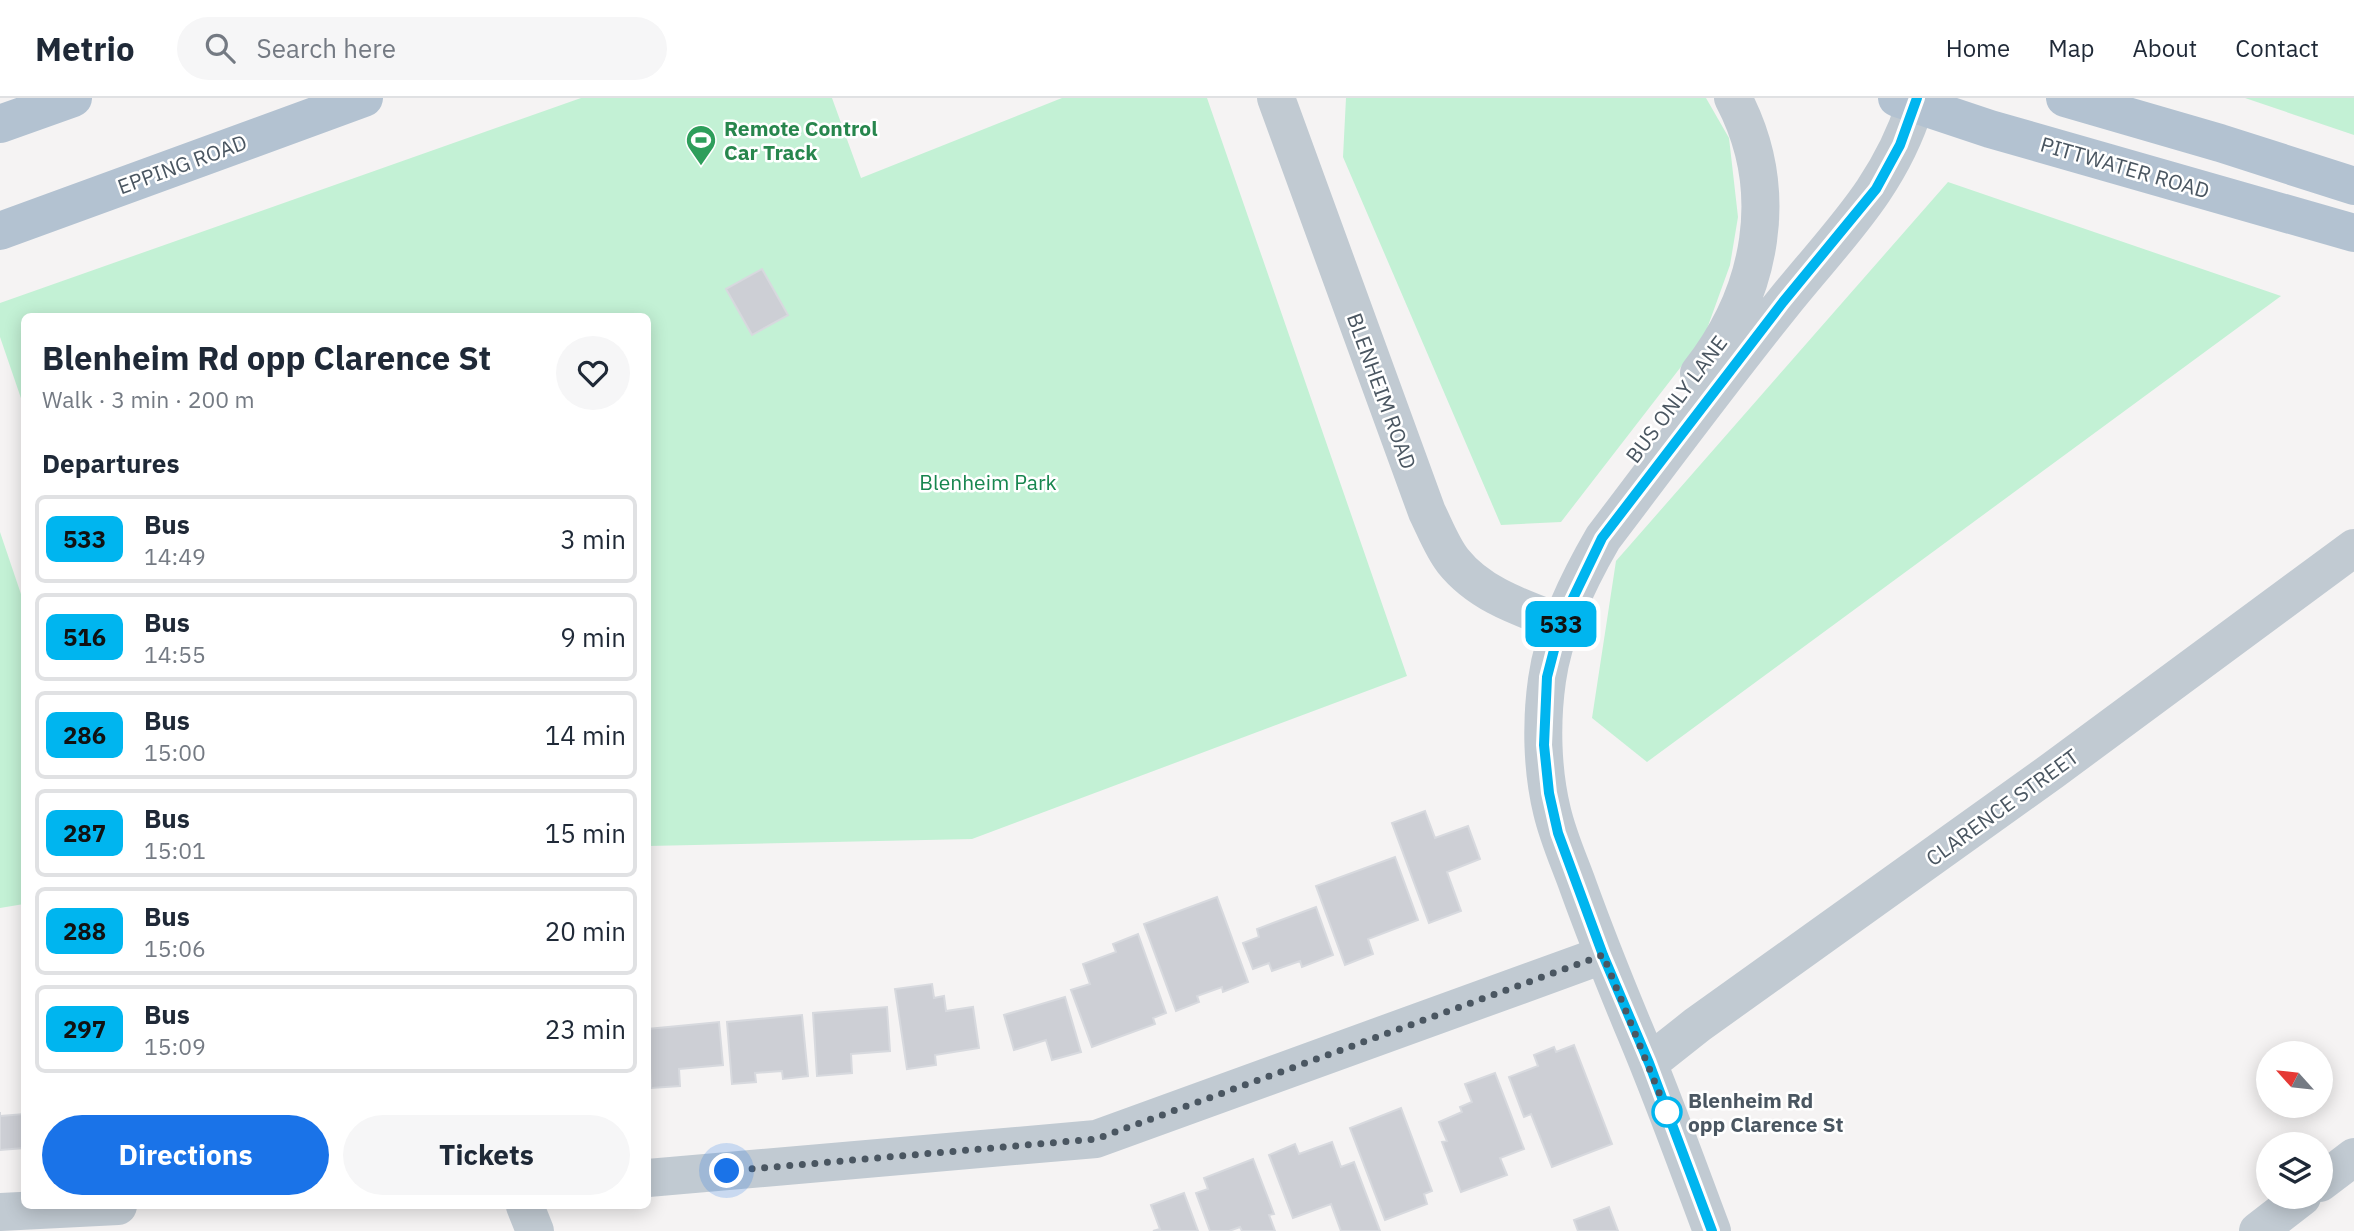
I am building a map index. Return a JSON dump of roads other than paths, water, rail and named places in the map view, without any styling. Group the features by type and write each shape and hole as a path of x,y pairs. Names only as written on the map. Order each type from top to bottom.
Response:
{"main road":[{"path":"0,124 73,98"},
{"name":"EPPING ROAD","path":"0,231 364,98"},
{"path":"2065,98 2220,143 2354,186"},
{"name":"PITTWATER ROAD","path":"1910,100 2003,132 2354,233"}],"street":[{"name":"BLENHEIM ROAD","path":"1276,98 1427,512 1451,560 1473,582 1506,602 1561,623"},
{"name":"BUS ONLY LANE","path":"1602,538 1616,480 1717,350 1745,296 1754,267 1759,242 1759,182 1750,139 1733,98"},
{"path":"1712,1231 1558,833 1549,793 1544,745 1547,677 1561,623 1602,538 1783,302 1876,189 1900,145 1910,100"},
{"name":"CLARENCE STREET","path":"1649,1063 1697,1025 2052,771 2354,548"},
{"path":"651,1178 1096,1139 1603,955"},
{"path":"2333,1173 2354,1157"},
{"path":"16,1217 90,1209"},
{"path":"526,1209 535,1231"},
{"path":"2258,1231 2286,1209"}],"place":[{"name":"Remote Control Car Track","path":"701,167"},
{"name":"Blenheim Rd opp Clarence St","path":"1667,1112"}],"park label":[{"name":"Blenheim Park","path":"988,482"}]}
